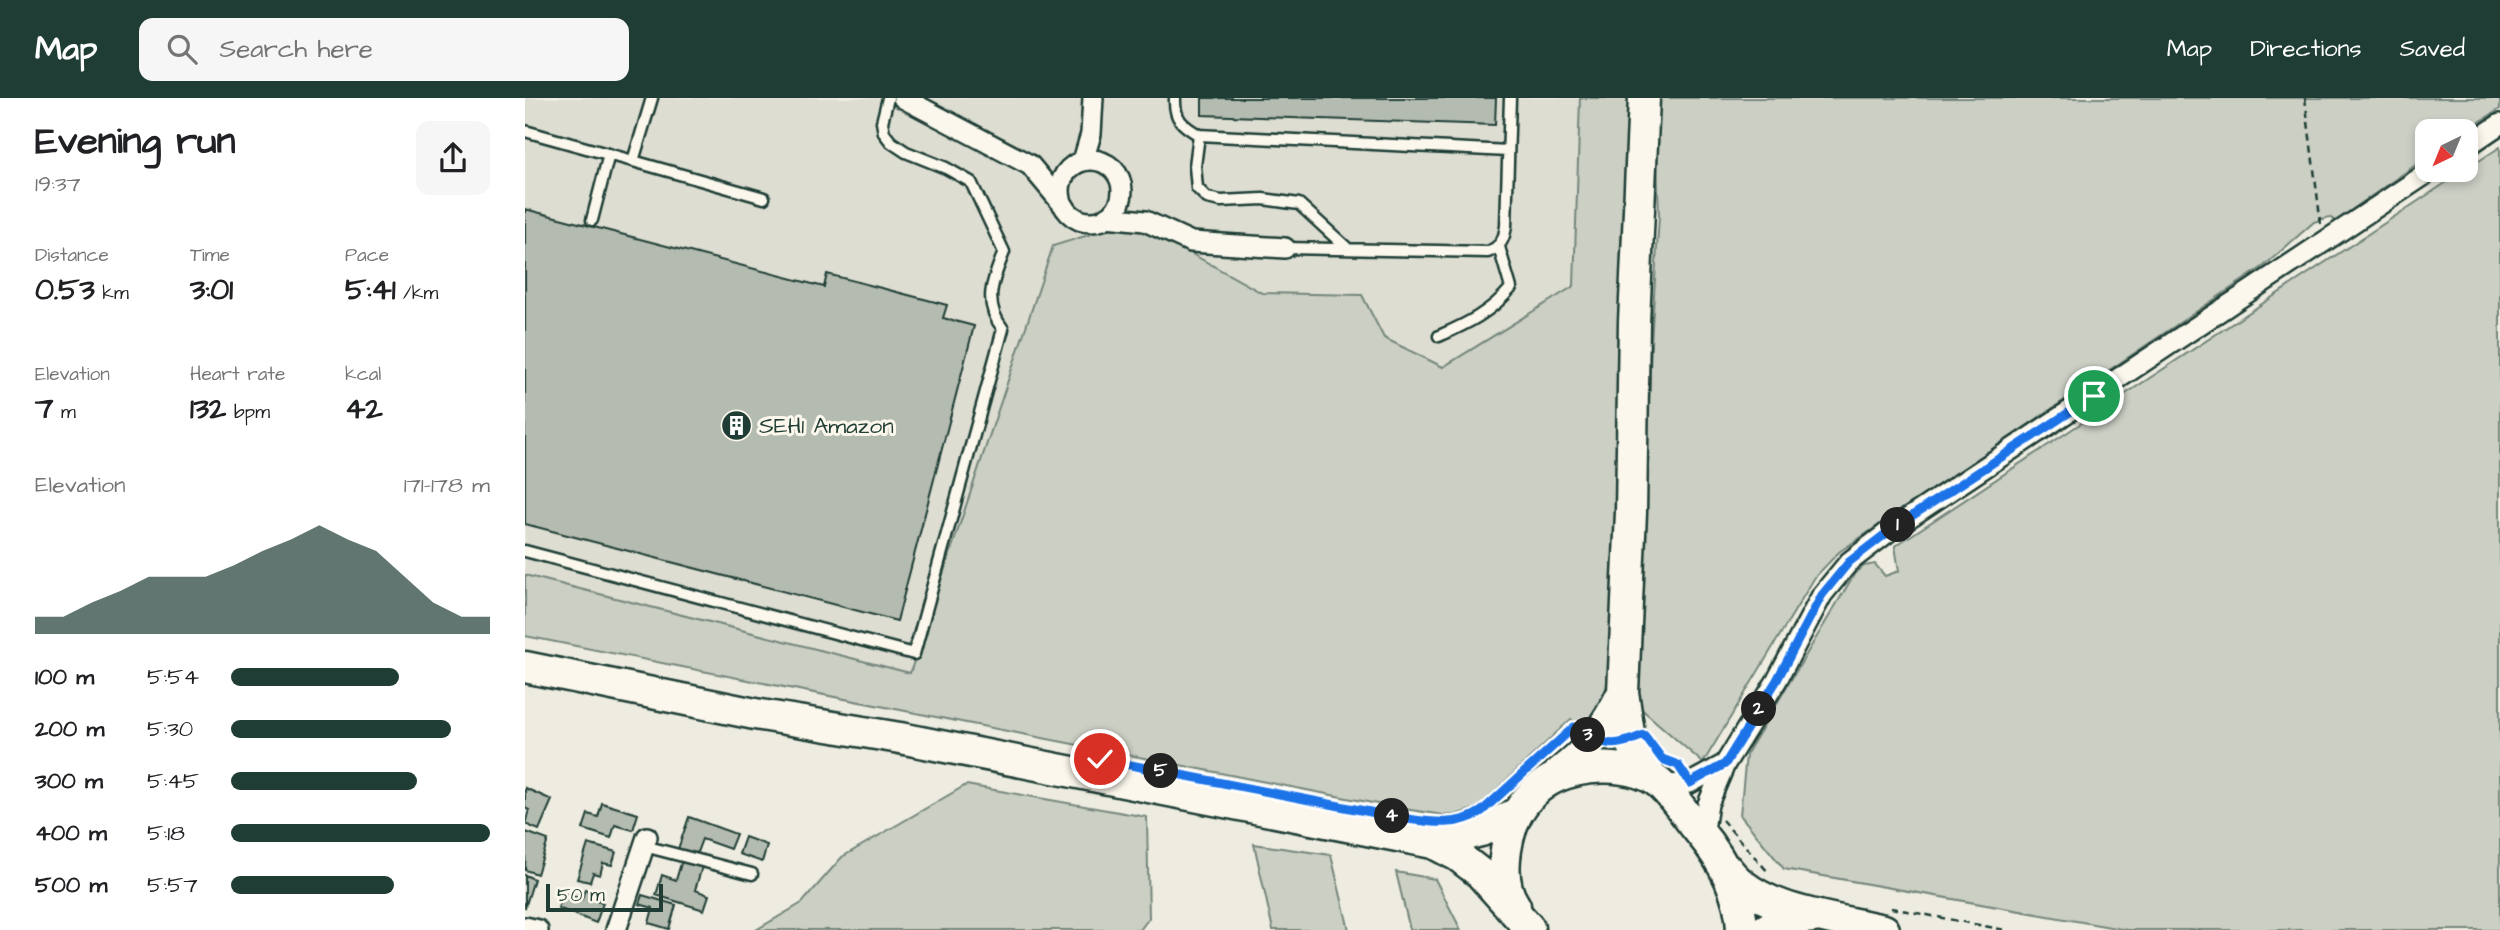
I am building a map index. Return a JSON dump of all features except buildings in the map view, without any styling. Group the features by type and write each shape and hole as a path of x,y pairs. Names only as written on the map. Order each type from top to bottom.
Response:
{"main road":[{"path":"1644,98 1623,692 1630,740 1637,756 1738,884 1788,908 1824,916"},
{"path":"525,667 755,714 900,738 1433,843 1458,856 1480,873 1529,929"},
{"path":"1529,929 1507,896 1504,863 1509,831 1545,768 1577,760 1613,713 1623,692"},
{"path":"1545,768 1594,767 1630,771 1657,782"},
{"path":"1433,843 1481,831 1517,813"},
{"path":"1709,845 1725,867 1734,890 1741,912 1742,930"},
{"path":"1765,930 1782,920 1824,916 1884,918"}],"street":[{"path":"903,98 1030,165 1071,214 1088,221 1106,218 1145,221 1191,242 1285,248"},
{"path":"1065,207 1060,189 1066,172 1078,163 1091,134 1093,98"},
{"path":"2478,139 2500,124"},
{"path":"1091,134 1108,165"},
{"path":"1030,165 1100,161 1113,169 1145,221"},
{"path":"1709,845 1708,804 1725,764 1777,680 1822,595 1849,562 1892,529 2415,181"},
{"path":"1106,218 1119,202 1122,192 1120,182"},
{"path":"1657,782 1690,783 1725,764"},
{"path":"616,930 646,842"},
{"path":"525,928 538,930"}],"lane":[{"path":"633,161 652,98"},
{"path":"525,551 913,654 1003,329 994,317 990,286 1004,252 978,199 978,193 967,178 906,152 891,142 884,133 882,122 888,98"},
{"path":"1175,98 1181,125 1199,135 1508,151"},
{"path":"1285,248 1488,252 1499,247 1504,239 1510,98"},
{"path":"525,131 764,198"},
{"path":"1199,135 1195,166 1197,188 1207,198 1221,201 1263,199 1299,204 1348,249"},
{"path":"592,220 609,154"},
{"path":"1439,336 1482,315 1511,288 1499,247"},
{"path":"646,842 752,874"}],"path":[{"path":"2305,98 2319,220 2326,241"},
{"path":"1545,768 1574,727 1595,739"},
{"path":"1708,804 1774,877"},
{"path":"1884,918 2005,930"}],"shaded area":[{"path":"525,98 1580,98 1574,286 1443,367 1384,338 1362,295 1262,293 1158,233 1053,246 910,673 525,575"},
{"path":"1580,98 1630,98 1621,285 1614,577 1608,680 1604,698 1585,730 1571,719 1477,808 1455,815 1443,815 1398,808 525,636 525,575 910,673 1053,246 1133,221 1262,293 1362,295 1384,338 1443,367 1574,286"},
{"path":"1659,98 2500,98 2500,109 2478,123 2478,119 2415,119 2415,165 2336,221 2329,217 2314,222 2264,266 1839,552 1815,577 1703,763 1638,706 1651,343 1659,216"},
{"path":"2500,147 2500,930 2127,930 1784,869 1740,815 1746,755 1855,573 1864,566 1875,564 1885,576 1899,571 1895,546 2447,182 2478,182 2478,162"},
{"path":"966,785 1147,817 1149,918 1140,930 756,930 802,903 842,857"},
{"path":"1254,844 1331,855 1349,930 1273,930"},
{"path":"1396,872 1435,879 1461,930 1410,930"}],"place":[{"name":"SEH1 Amazon","path":"736,425"}],"route":[{"path":"1100,759 1401,818 1444,823 1472,818 1482,811 1574,727 1604,744 1619,745 1644,735 1652,749 1662,759 1678,765 1690,783 1725,764 1777,680 1822,595 1849,562 1892,529 2094,396"}]}
